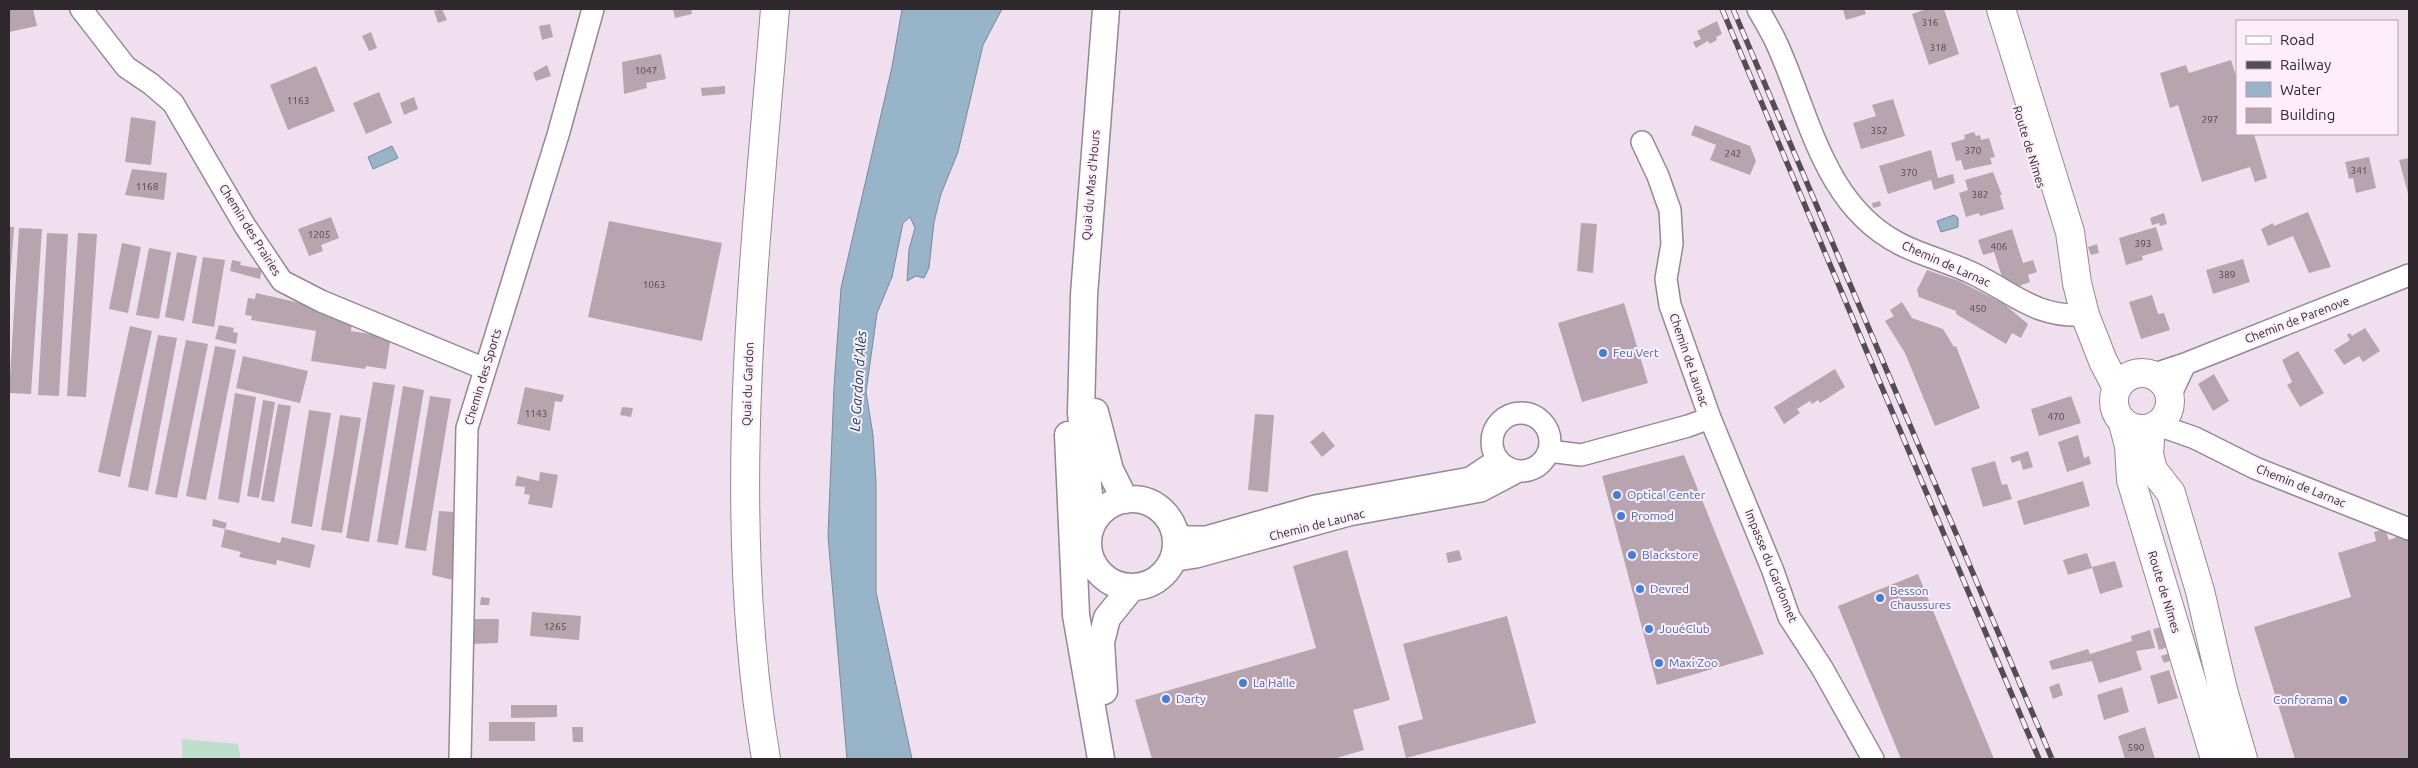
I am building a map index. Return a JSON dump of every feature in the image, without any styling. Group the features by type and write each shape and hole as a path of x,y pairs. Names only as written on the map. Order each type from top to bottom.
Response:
{"main road":[{"name":"Quai du Gardon","path":"766,759 747,578 744,489 749,342 775,9"},
{"name":"Route de Nîmes","path":"1986,9 2058,239 2077,283 2089,326 2117,388"},
{"name":"Route de Nîmes","path":"2002,9 2070,232 2077,283"},
{"path":"2089,326 2112,355 2162,381 2162,416 2149,454 2154,470 2171,493 2200,591 2223,690 2243,759"},
{"path":"2147,374 2129,376 2117,388 2114,407 2117,416 2124,424 2132,428 2162,416"},
{"name":"Route de Nîmes","path":"2124,424 2129,446 2131,480 2215,759"}],"street":[{"name":"Chemin des Prairies","path":"81,9 126,67 151,84 173,103 244,226 282,281 321,301 485,369"},
{"name":"Chemin des Sports","path":"460,759 467,428 558,135 593,9"},
{"name":"Quai du Mas d'Hours","path":"1092,526 1081,413 1082,361 1087,232 1106,9"},
{"name":"Chemin de Larnac","path":"1758,9 1776,42 1818,148 1844,197 1873,226 1899,244 1973,273 2043,312 2089,326"},
{"name":"Chemin de Launac","path":"1549,451 1581,455 1688,426 1710,418 1670,305 1666,279 1672,244 1670,210 1658,176 1642,142"},
{"name":"Chemin de Parenove","path":"2147,374 2185,364 2409,275"},
{"name":"Quai du Mas d'Hours","path":"1082,361 1110,470 1125,500"},
{"name":"Quai du Mas d'Hours","path":"1082,361 1073,383 1067,445 1076,615 1101,759"},
{"path":"2162,416 2185,364"},
{"path":"1518,413 1536,417 1543,423 1550,441 1549,451 1537,467 1528,471 1518,472 1508,469 1497,460 1492,450 1492,434 1502,420 1518,413"},
{"name":"Chemin de Larnac","path":"2162,416 2195,438 2255,468 2409,528"},
{"name":"Impasse du Gardonnet","path":"1710,418 1790,617 1822,668 1873,759"},
{"name":"Chemin de Launac","path":"1175,533 1187,537 1206,537 1315,506 1470,478 1497,460"},
{"name":"Chemin de Launac","path":"1172,561 1196,557 1349,515 1481,490 1518,472"},
{"path":"1125,500 1138,500 1151,504 1162,511 1170,521 1175,533 1176,548 1172,561 1156,580 1144,586 1118,585 1105,578 1095,567 1089,554 1088,540 1092,526 1106,509 1125,500"},
{"name":"Quai du Mas d'Hours","path":"1086,674 1089,554"},
{"path":"1111,759 1101,642 1107,618 1132,587"}],"green space":[{"path":"182,739 238,744 241,759 182,759"}],"water":[{"name":"Le Gardon d'Alès","path":"902,9 1002,9 983,45 958,152 941,194 934,222 929,268 924,278 916,276 907,281 909,249 915,228 910,217 903,223 892,277 877,313 866,392 873,435 876,483 876,592 912,759 847,759 828,536 834,387 841,288 892,67"},
{"path":"392,146 398,158 373,169 368,157"},
{"path":"1954,215 1958,218 1958,227 1941,232 1937,221"}],"building":[{"path":"9,9 33,9 37,26 9,32"},
{"path":"442,9 447,20 438,23 434,11"},
{"path":"673,9 691,9 692,14 675,18"},
{"path":"1864,9 1866,14 1846,20 1843,10"},
{"path":"1927,9 1944,9 1959,54 1929,65 1912,14"},
{"path":"1717,21 1722,34 1716,37 1717,40 1710,44 1708,41 1696,48 1693,42 1701,39 1697,31"},
{"path":"550,24 553,37 542,40 539,26"},
{"path":"371,32 377,48 369,51 362,36"},
{"path":"661,54 666,79 646,83 647,88 624,94 622,62"},
{"path":"2231,60 2236,76 2236,135 2254,135 2267,178 2255,182 2250,167 2202,182 2178,105 2170,108 2160,73 2186,65 2189,73"},
{"path":"547,65 551,76 536,81 533,73"},
{"path":"316,66 335,111 288,130 270,85"},
{"path":"725,86 725,94 702,96 701,88"},
{"path":"379,92 392,123 366,134 353,103"},
{"path":"414,97 418,109 404,115 400,103"},
{"path":"1893,99 1905,136 1861,149 1853,123 1876,116 1872,105"},
{"path":"131,117 156,121 151,165 125,162"},
{"path":"1695,125 1750,146 1756,161 1750,175 1710,160 1716,145 1691,135"},
{"path":"1974,132 1976,136 1980,135 1981,140 1989,138 1995,157 1990,158 1992,164 1964,170 1961,160 1956,161 1951,143 1965,139 1964,135"},
{"path":"1931,150 1938,178 1953,174 1955,183 1934,190 1931,180 1888,194 1879,166"},
{"path":"2369,157 2376,188 2356,193 2353,178 2349,179 2345,162"},
{"path":"2409,158 2409,197 2399,160"},
{"path":"132,169 167,173 164,200 125,195"},
{"path":"1993,172 2002,195 2000,195 2004,209 1980,216 1979,213 1966,217 1959,193 1968,190 1965,180"},
{"path":"1880,201 1881,206 1873,208 1872,203"},
{"path":"2308,212 2331,267 2309,273 2293,236 2268,246 2261,229 2273,223 2274,226"},
{"path":"2164,213 2167,224 2160,226 2159,223 2152,225 2150,218"},
{"path":"331,217 339,238 321,245 323,251 309,256 298,229"},
{"path":"609,221 722,243 702,341 588,317"},
{"path":"1581,223 1597,224 1593,273 1577,271"},
{"path":"9,227 14,227 10,283 9,282"},
{"path":"2156,227 2163,250 2142,256 2143,260 2126,265 2119,238"},
{"path":"19,228 42,229 31,394 9,393"},
{"path":"2012,229 2023,263 2033,260 2037,272 2028,275 2030,282 2019,286 2002,277 1994,252 1983,255 1978,240"},
{"path":"47,233 68,234 59,396 38,395"},
{"path":"78,233 97,234 86,397 67,396"},
{"path":"122,243 141,247 128,313 109,309"},
{"path":"2097,244 2099,253 2091,255 2088,247"},
{"path":"149,248 171,252 159,319 136,315"},
{"path":"177,252 197,256 184,321 165,317"},
{"path":"203,257 225,260 214,327 192,323"},
{"path":"2243,259 2250,282 2213,294 2206,270"},
{"path":"232,260 241,262 240,265 262,269 260,279 230,271"},
{"path":"1927,270 1959,281 2004,304 2028,324 2021,338 2012,333 2006,344 1956,314 1956,311 1919,297 1917,290"},
{"path":"256,293 296,302 352,322 351,331 370,334 370,329 391,336 386,369 366,366 365,369 311,361 316,331 251,320 252,316 245,315 248,298 255,299"},
{"path":"2152,295 2158,314 2164,313 2170,330 2141,339 2129,302"},
{"path":"1902,302 1912,318 1943,329 1954,347 1956,346 1980,408 1935,426 1905,353 1885,321 1894,316 1890,310"},
{"name":"Feu Vert","path":"1624,303 1648,383 1582,402 1558,323"},
{"path":"219,325 234,328 233,332 238,333 236,344 215,339"},
{"path":"130,326 152,331 120,477 98,472"},
{"path":"2365,328 2380,351 2363,362 2359,356 2344,365 2334,350 2350,340 2347,335 2350,333 2352,336"},
{"path":"158,335 177,338 148,491 128,487"},
{"path":"186,340 208,344 177,498 155,494"},
{"path":"215,346 236,350 206,500 186,496"},
{"path":"2298,351 2324,393 2300,407 2287,385 2292,382 2282,360"},
{"path":"243,356 308,371 300,403 236,388"},
{"path":"1835,369 1845,387 1820,403 1818,400 1812,404 1810,401 1797,409 1800,413 1784,424 1774,407"},
{"path":"2214,374 2229,401 2213,411 2198,384"},
{"path":"373,382 395,385 369,542 346,538"},
{"path":"403,386 424,390 398,545 377,542"},
{"path":"525,387 564,395 562,402 555,401 550,431 517,424"},
{"path":"235,393 256,397 239,503 218,499"},
{"path":"430,396 451,399 426,551 405,548"},
{"path":"2071,396 2081,423 2039,436 2031,409"},
{"path":"263,400 275,402 259,498 247,496"},
{"path":"278,404 291,406 274,502 261,500"},
{"path":"622,407 633,408 631,417 620,415"},
{"path":"309,410 331,413 312,527 291,523"},
{"path":"1255,414 1274,415 1268,492 1248,490"},
{"path":"340,415 361,418 342,533 321,530"},
{"path":"1323,431 1335,446 1322,457 1310,442"},
{"path":"2078,435 2084,458 2089,456 2091,464 2067,472 2058,442"},
{"path":"2028,451 2033,467 2023,470 2020,460 2012,463 2010,457"},
{"path":"1684,455 1764,654 1657,685 1602,476"},
{"path":"1995,461 2002,485 2007,484 2012,499 1983,507 1971,468"},
{"path":"540,472 558,475 552,508 528,504 530,495 524,494 525,487 515,486 517,476 539,481"},
{"path":"2083,481 2090,506 2024,525 2017,501"},
{"path":"439,511 454,512 453,580 432,575"},
{"path":"213,519 227,523 225,529 212,526"},
{"path":"225,529 280,543 282,537 315,545 310,568 277,560 276,565 239,557 241,552 221,547"},
{"name":"Conforama","path":"2385,529 2389,540 2403,535 2409,537 2409,759 2295,759 2254,627 2351,597 2338,553 2376,541 2374,532"},
{"path":"1347,550 1390,700 1353,710 1364,750 1333,759 1152,759 1135,700 1316,648 1293,566"},
{"path":"1459,550 1462,560 1448,563 1446,553"},
{"path":"2087,553 2092,568 2068,575 2063,560"},
{"path":"2115,561 2123,587 2100,594 2092,567"},
{"path":"1918,574 1994,759 1901,759 1838,606"},
{"path":"481,597 490,598 489,605 480,605"},
{"path":"532,612 581,616 579,640 530,636"},
{"path":"1507,616 1536,723 1406,758 1398,726 1423,719 1403,644"},
{"path":"471,619 499,619 498,643 470,644"},
{"path":"2165,626 2171,646 2159,650 2153,629"},
{"path":"2150,630 2155,648 2136,651 2142,670 2099,683 2092,661 2052,670 2049,661 2088,649 2090,654 2132,641 2131,636"},
{"path":"2173,652 2175,659 2164,663 2161,656"},
{"path":"2169,670 2178,698 2158,704 2150,676"},
{"path":"2059,683 2063,695 2053,699 2049,687"},
{"path":"2122,687 2129,712 2104,720 2097,695"},
{"path":"511,705 557,705 557,717 511,718"},
{"path":"489,722 535,722 535,741 489,741"},
{"path":"572,727 583,727 583,742 573,742"},
{"path":"2145,727 2155,759 2125,759 2118,736"}],"railway":[{"path":"1722,9 2039,759"},
{"path":"1733,9 2052,759"}],"place":[{"name":"Feu Vert","path":"1603,353"},
{"name":"Optical Center","path":"1617,495"},
{"name":"Promod","path":"1621,516"},
{"name":"Blackstore","path":"1632,555"},
{"name":"Devred","path":"1640,589"},
{"name":"Besson Chaussures","path":"1880,598"},
{"name":"JouéClub","path":"1649,629"},
{"name":"Maxi Zoo","path":"1659,663"},
{"name":"La Halle","path":"1243,683"},
{"name":"Darty","path":"1166,699"},
{"name":"Conforama","path":"2343,700"}]}
